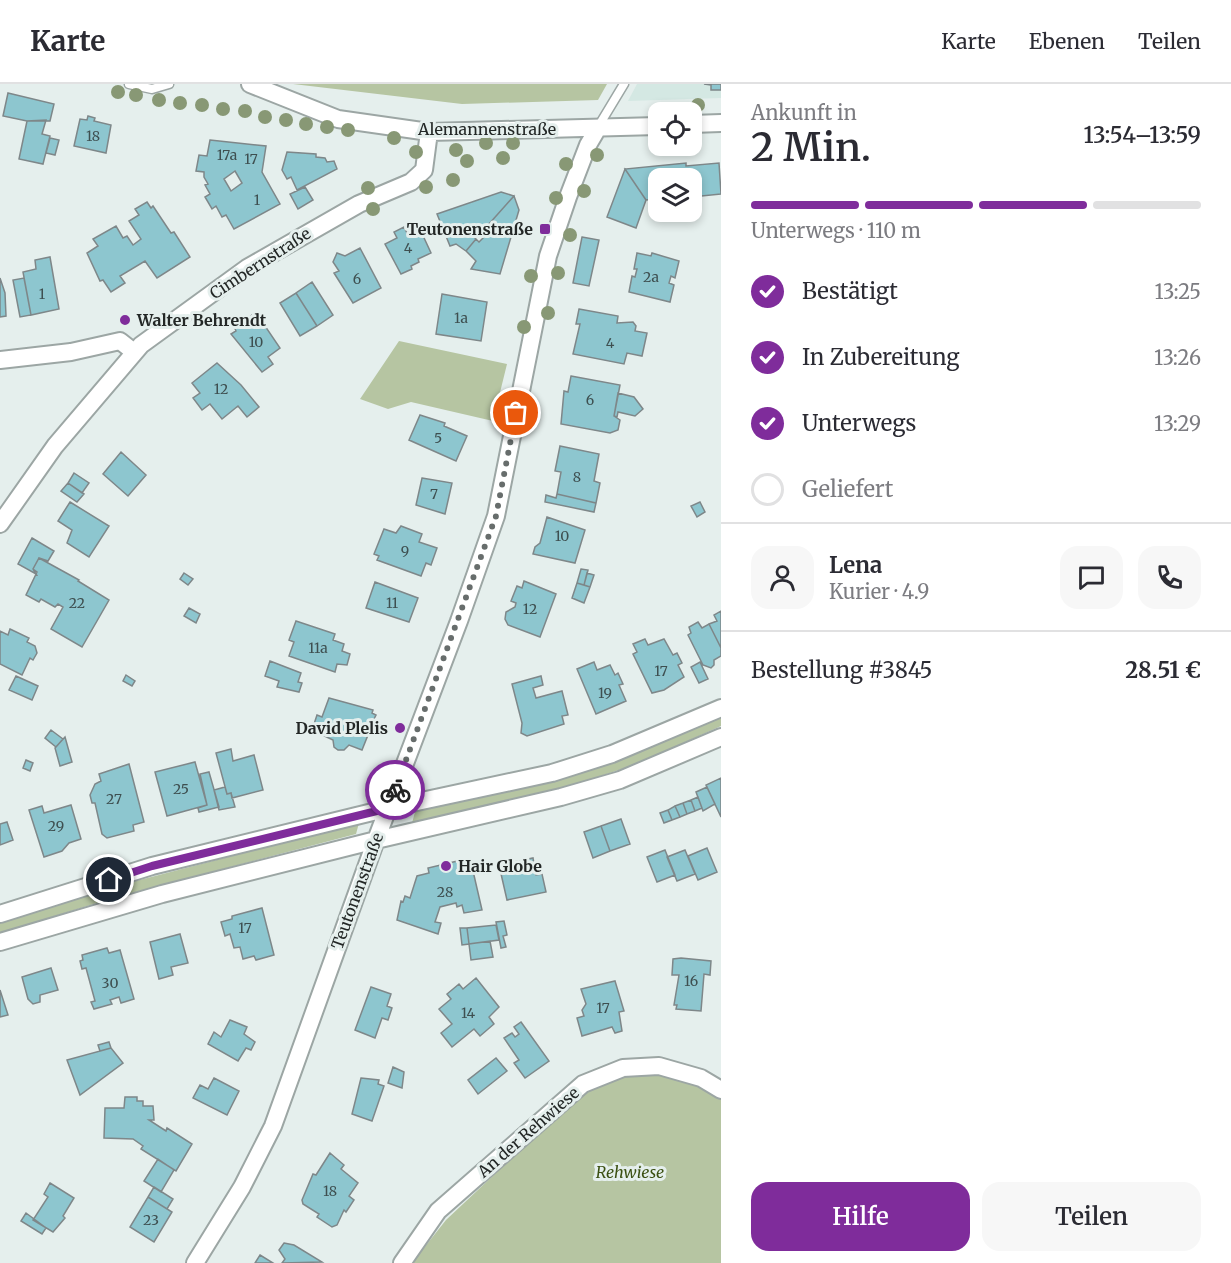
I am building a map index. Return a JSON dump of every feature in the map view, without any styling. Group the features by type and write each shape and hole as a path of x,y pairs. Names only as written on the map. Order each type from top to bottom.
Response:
{"street":[{"name":"Alemannenstraße","path":"250,84 338,118 429,132 648,126"},
{"path":"702,124 721,123"},
{"name":"Teutonenstraße","path":"195,1263 247,1177 273,1126 496,516 548,256 574,179 598,128"},
{"name":"Cimbernstraße","path":"0,524 55,446 134,352 247,268 350,209 411,182 424,170 429,132"},
{"path":"0,360 71,352 120,341 134,352"},
{"path":"0,914 152,866 389,808 552,773 612,754 721,708"},
{"path":"0,942 162,894 376,840 561,797 620,780 721,737"},
{"name":"An der Rehwiese","path":"402,1263 438,1211 583,1084 623,1068 659,1066 702,1078 721,1090"}],"lane":[{"path":"129,84 152,89 169,84"},
{"path":"598,128 624,84"}],"shaded area":[{"path":"637,84 721,84 721,98 628,101"}],"green space":[{"path":"293,84 607,84 598,100 462,104"},
{"path":"399,341 507,364 493,421 411,402 388,409 360,399"},
{"path":"721,715 721,726 634,765 567,787 412,823 415,812 587,771 631,756"},
{"path":"359,823 356,834 113,898 0,933 0,922 109,888"},
{"name":"Rehwiese","path":"658,1073 699,1085 721,1097 721,1263 412,1263 446,1220 586,1088 623,1074"}],"building":[{"path":"704,84 721,84 721,90 711,90 711,85"},
{"path":"8,93 54,104 50,121 27,121 3,116"},
{"path":"88,116 95,118 94,121 111,125 106,153 74,146 80,119 87,120"},
{"path":"46,120 42,134 50,136 43,164 19,159 27,121"},
{"path":"50,138 59,140 55,155 46,153"},
{"path":"210,140 266,146 262,172 280,204 234,229 226,215 222,217 216,206 212,209 205,197 210,194 205,185 208,184 204,172 196,171 199,155 207,156","holes":["235,171 242,183 231,191 224,179"]},
{"path":"287,152 316,154 316,157 325,158 327,162 334,161 337,169 297,190 291,177 287,179 282,170"},
{"path":"686,163 686,166 719,163 721,194 702,196 702,168 648,168 648,200 646,200 625,169"},
{"path":"625,169 646,200 636,228 607,217"},
{"path":"305,187 313,200 298,209 290,194"},
{"path":"501,192 514,196 481,233 477,229 472,235 476,239 466,251 456,244 450,246 437,214"},
{"path":"514,196 519,210 500,274 471,269 476,261 466,251 476,239 479,242 485,236 481,233"},
{"path":"147,202 151,208 153,206 171,233 174,232 190,257 157,278 145,261 120,276 125,283 111,292 103,280 100,281 87,253 98,246 93,239 116,226 123,238 127,236 133,245 141,239 129,221 139,215 135,209"},
{"path":"404,227 407,233 419,227 431,253 418,259 419,262 411,266 412,269 401,274 385,244 397,238 394,232"},
{"path":"582,237 599,240 589,286 573,283"},
{"path":"360,248 381,288 353,303 334,273 339,271 333,262 337,253 345,256"},
{"path":"637,253 651,256 652,253 679,261 675,278 671,276 669,283 674,285 670,302 629,292 632,276 635,277 637,269 634,269"},
{"path":"50,257 59,309 31,315 23,272 36,269 35,260"},
{"path":"0,278 5,293 6,316 0,317"},
{"path":"24,278 31,315 20,317 13,280"},
{"path":"312,282 333,315 317,326 296,293"},
{"path":"296,293 317,326 300,336 280,303"},
{"path":"442,294 487,302 481,341 436,334"},
{"path":"579,309 618,316 617,323 633,322 636,326 635,331 647,333 642,356 627,353 624,364 573,354 580,324 576,324"},
{"path":"252,315 258,322 261,320 280,348 268,357 273,364 262,372 231,334 236,331 233,324 237,321 242,323"},
{"path":"217,363 241,385 259,407 247,417 238,406 222,419 210,404 202,410 193,398 200,393 192,383"},
{"path":"571,376 620,385 614,416 620,420 618,430 610,433 561,424 564,391 568,392"},
{"path":"618,393 634,397 643,409 635,416 618,412 617,417 614,416"},
{"path":"420,415 445,423 444,426 467,436 456,461 409,440"},
{"path":"560,446 599,454 594,481 600,483 596,503 557,494 561,472 555,471"},
{"path":"121,452 146,475 128,496 103,474"},
{"path":"74,473 89,483 82,493 68,483"},
{"path":"422,478 452,483 445,514 416,505"},
{"path":"68,483 84,494 77,502 61,491"},
{"path":"557,494 596,503 594,512 545,502 546,495 556,498"},
{"path":"70,502 109,526 89,557 67,543 72,530 58,521"},
{"path":"700,502 705,512 697,517 691,506"},
{"path":"547,517 585,530 575,563 533,554 535,547 540,543"},
{"path":"401,526 422,534 419,542 437,548 431,565 426,563 421,576 377,560 379,556 374,554 384,529 396,533"},
{"path":"32,538 54,551 48,561 39,558 33,569 36,574 18,564"},
{"path":"39,558 109,600 82,647 51,629 63,607 58,604 55,607 41,599 39,602 26,595 37,572 33,569"},
{"path":"581,569 588,570 584,585 577,583"},
{"path":"184,573 193,579 188,585 180,579"},
{"path":"587,573 594,575 590,587 584,585"},
{"path":"524,581 556,594 540,637 508,625 505,619 506,612 515,607 516,603 511,601 517,586 522,588"},
{"path":"375,582 418,598 409,622 366,608"},
{"path":"577,583 590,587 584,603 572,598"},
{"path":"189,608 200,614 196,623 184,616"},
{"path":"721,611 721,648 709,624 717,621 714,615"},
{"path":"296,621 335,634 333,640 344,644 342,651 350,654 347,665 337,664 335,672 289,656 294,642 289,640"},
{"path":"698,622 702,628 709,624 721,648 721,656 714,660 711,668 703,665 688,635 691,633 689,627"},
{"path":"10,629 29,638 27,642 35,646 37,653 33,660 30,658 22,675 0,664 0,631 8,635"},
{"path":"645,639 648,645 664,639 673,655 677,653 682,663 678,665 684,677 664,690 652,693 633,654 637,652 633,644"},
{"path":"270,661 301,673 298,682 302,683 299,692 277,687 279,681 265,676"},
{"path":"594,662 597,670 610,665 615,675 618,673 623,684 619,685 626,701 596,714 577,669"},
{"path":"700,662 708,679 699,683 691,667"},
{"path":"126,675 135,681 132,686 123,681"},
{"path":"16,676 38,686 32,700 9,690"},
{"path":"541,676 543,685 533,688 536,698 562,691 568,715 562,716 564,724 527,736 521,733 522,723 512,684"},
{"path":"329,698 373,710 372,713 376,715 373,721 376,724 374,729 370,730 362,750 349,745 344,750 338,750 334,747 333,740 312,730 317,715 322,717"},
{"path":"51,730 63,739 56,747 45,738"},
{"path":"65,737 72,762 60,766 55,748"},
{"path":"231,749 233,761 254,755 263,790 232,798 231,793 227,794 216,753"},
{"path":"26,760 33,763 30,771 23,768"},
{"path":"195,762 207,805 167,816 155,772"},
{"path":"129,764 144,822 133,825 134,831 107,838 102,834 95,803 92,803 90,795 95,784 101,781 99,774"},
{"path":"209,772 219,807 199,812 198,808 207,805 200,774"},
{"path":"721,778 721,817 706,785"},
{"path":"225,787 227,794 231,793 235,807 219,810 214,790"},
{"path":"707,787 715,804 703,811 696,792"},
{"path":"698,797 702,808 695,811 691,800"},
{"path":"691,800 695,811 687,814 683,803"},
{"path":"683,803 687,814 680,817 675,806"},
{"path":"71,805 81,839 69,843 62,851 44,857 29,810 42,806 44,813"},
{"path":"675,806 680,817 672,820 668,810"},
{"path":"668,810 672,820 664,823 660,813"},
{"path":"621,819 630,844 610,851 601,826"},
{"path":"7,822 13,840 0,845 0,824"},
{"path":"601,826 610,851 593,858 584,832"},
{"path":"707,848 717,872 698,880 688,856"},
{"path":"665,850 675,875 657,882 647,857"},
{"path":"685,850 695,874 677,881 667,857"},
{"path":"470,858 482,910 464,913 462,905 457,907 456,903 440,907 435,922 441,923 438,934 397,920 401,901 403,902 405,896 410,898 417,876 429,873 428,868"},
{"path":"533,858 536,875 542,874 546,892 507,900 499,865"},
{"path":"262,908 274,955 256,960 254,956 243,959 240,947 234,948 230,934 225,936 221,922 232,919 232,916"},
{"path":"504,921 507,935 503,936 506,947 501,948 496,922"},
{"path":"496,925 499,940 469,944 467,928"},
{"path":"460,928 467,928 469,944 462,945"},
{"path":"180,934 188,963 171,967 173,975 159,979 150,942"},
{"path":"490,941 493,957 471,960 469,944"},
{"path":"107,948 109,953 120,950 134,999 121,1003 119,997 110,1000 112,1004 94,1009 91,1002 95,1001 86,968 82,969 80,961 83,960 82,955"},
{"path":"673,959 711,961 710,975 704,974 701,1011 676,1009 677,1005 674,1005 679,975 672,975"},
{"path":"51,968 58,990 40,995 40,1002 33,1004 28,999 22,977"},
{"path":"476,978 499,1007 489,1017 494,1024 480,1036 474,1029 452,1047 441,1033 452,1024 439,1009 451,999 447,994 459,984 463,989"},
{"path":"615,981 624,1011 619,1012 622,1031 615,1033 612,1027 582,1036 577,1018 584,1016 582,1010 586,1004 581,989"},
{"path":"371,987 391,994 387,1006 392,1008 388,1020 382,1018 375,1038 355,1030"},
{"path":"0,990 8,1015 0,1017"},
{"path":"230,1020 247,1027 244,1034 255,1042 251,1050 246,1048 238,1061 208,1044 214,1032 221,1037"},
{"path":"521,1022 549,1061 525,1078 514,1063 519,1060 504,1038 512,1033 515,1037 519,1034 514,1027"},
{"path":"109,1042 111,1048 100,1051 98,1045"},
{"path":"111,1048 123,1063 80,1095 67,1060"},
{"path":"496,1058 507,1071 478,1094 468,1080"},
{"path":"393,1067 404,1072 402,1088 388,1083"},
{"path":"214,1078 239,1091 227,1115 193,1098 200,1085 208,1089"},
{"path":"361,1078 379,1080 378,1084 384,1086 372,1121 352,1114"},
{"path":"125,1097 137,1097 137,1101 143,1101 143,1106 153,1106 154,1120 149,1120 192,1144 176,1171 141,1149 143,1146 133,1139 104,1138 105,1108 124,1108"},
{"path":"330,1153 344,1165 341,1169 358,1183 349,1196 354,1200 346,1212 344,1210 337,1225 332,1227 317,1217 319,1214 303,1204 302,1200 313,1174 316,1175"},
{"path":"158,1159 174,1170 161,1192 144,1181"},
{"path":"50,1183 74,1198 63,1216 65,1218 53,1232 33,1220 48,1197 44,1194"},
{"path":"154,1187 173,1199 167,1209 148,1197"},
{"path":"148,1197 172,1212 154,1242 130,1227"},
{"path":"26,1213 46,1228 42,1234 21,1221"},
{"path":"284,1243 294,1245 322,1262 282,1263 285,1259 279,1250"},
{"path":"260,1255 273,1263 255,1263"}],"way so far":[{"path":"395,790 496,516 516,413"}],"place":[{"name":"Teutonenstraße","path":"545,229"},
{"name":"Walter Behrendt","path":"125,320"},
{"name":"David Plelis","path":"400,728"},
{"name":"Hair Globe","path":"446,866"}],"route":[{"path":"109,880 152,866 389,808 395,790"}]}
